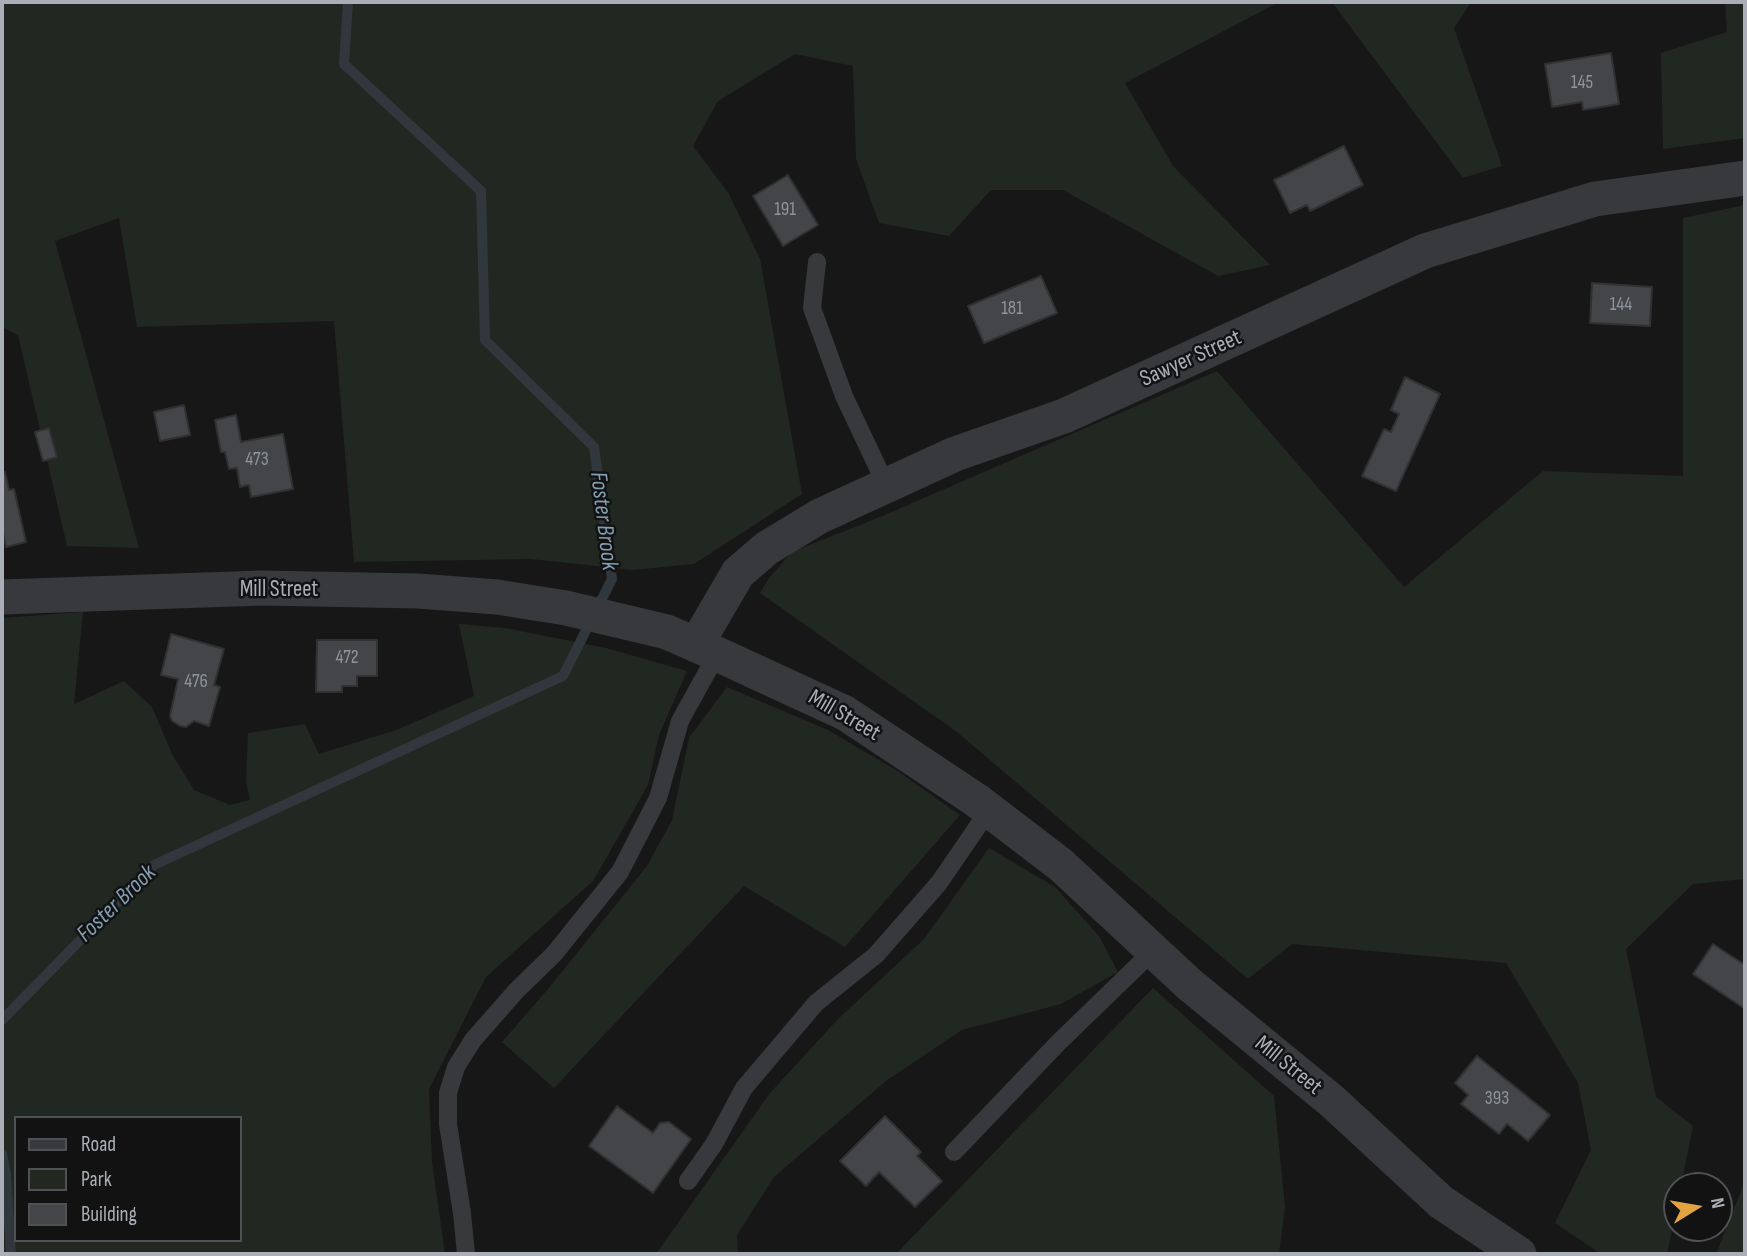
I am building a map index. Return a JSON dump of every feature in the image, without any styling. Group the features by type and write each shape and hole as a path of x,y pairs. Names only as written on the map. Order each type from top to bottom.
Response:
{"street":[{"name":"Sawyer Street","path":"707,649 738,573 767,548 820,516 886,485 955,454 1064,416 1425,251 1595,199 1745,178"},
{"name":"Mill Street","path":"2,597 262,589 392,591 497,597 566,608 667,632 707,649 845,713 989,810 1061,864 1189,984 1333,1102 1441,1202 1519,1254"}],"lane":[{"path":"817,262 812,308 844,396 886,485"},
{"path":"466,1254 448,1124 447,1093 456,1067 474,1040 516,991 554,954 620,872 658,798 680,721 707,649"},
{"path":"688,1181 714,1144 744,1088 816,1003 876,955 939,883 989,810"},
{"path":"954,1152 1058,1043 1153,951"}],"green space":[{"path":"2,2 1279,2 1125,83 1173,166 1270,265 1218,276 1063,190 991,190 949,236 879,223 856,159 853,66 795,54 718,101 693,146 729,194 760,259 802,494 694,564 633,570 531,559 354,562 334,321 137,327 119,218 55,241 139,548 67,546 18,335 2,327"},
{"path":"1332,2 1471,2 1454,28 1502,166 1463,178"},
{"path":"1725,2 1745,2 1745,138 1663,149 1661,53 1727,32"},
{"path":"1745,205 1745,879 1693,884 1626,949 1656,1097 1693,1126 1684,1172 1663,1172 1663,1242 1669,1242 1667,1254 1601,1254 1555,1223 1591,1150 1578,1083 1506,963 1292,944 1248,979 957,732 760,593 769,578 792,552 880,517 1217,371 1404,587 1543,471 1683,476 1683,218"},
{"path":"83,612 74,704 124,681 152,707 172,754 194,790 230,805 250,800 246,782 248,733 305,724 319,754 399,729 474,696 459,624 505,628 606,648 687,671 659,735 648,785 593,881 486,977 429,1089 432,1162 445,1254 2,1254 2,618"},
{"path":"727,687 828,730 899,772 960,815 845,947 744,886 554,1088 502,1042 647,866 672,820 689,738"},
{"path":"989,848 1055,887 1099,936 1118,972 1061,1004 962,1030 886,1081 774,1177 737,1235 738,1254 656,1254 770,1093 838,1019 924,939"},
{"path":"1153,988 1274,1096 1285,1207 1279,1254 896,1254"},
{"path":"1745,1181 1745,1254 1716,1254 1721,1242 1733,1242 1733,1211"}],"building":[{"path":"1611,53 1619,104 1583,110 1582,102 1552,107 1545,64"},
{"path":"1344,146 1363,185 1310,211 1307,205 1290,213 1274,180"},
{"path":"788,175 818,225 783,246 753,196"},
{"path":"1041,276 1057,313 984,343 968,306"},
{"path":"1592,283 1652,287 1650,326 1590,323"},
{"path":"1405,377 1440,394 1396,491 1362,476 1384,429 1391,432 1399,414 1391,410"},
{"path":"184,405 190,435 160,441 154,412"},
{"path":"236,415 241,442 283,434 293,489 251,497 249,485 240,487 237,468 229,469 225,452 221,452 215,420"},
{"path":"49,428 57,457 43,461 35,432"},
{"path":"5,472 9,490 14,489 26,542 6,547 2,529 2,473"},
{"path":"171,634 224,649 214,685 220,687 209,726 194,721 186,727 172,721 170,716 178,679 161,675"},
{"path":"317,640 377,640 377,676 357,676 357,686 342,686 342,692 316,692"},
{"path":"1713,944 1745,965 1745,1009 1693,974"},
{"path":"1477,1056 1550,1115 1528,1141 1507,1124 1499,1134 1461,1104 1468,1095 1455,1083"},
{"path":"617,1106 653,1133 660,1123 669,1122 691,1139 653,1193 589,1146"},
{"path":"885,1116 921,1152 917,1156 942,1181 915,1207 879,1172 866,1186 840,1161"}],"waterway":[{"name":"Foster Brook","path":"2,1020 154,865 563,676 612,579 594,447 485,340 481,191 344,64 348,2"},
{"name":"Foster Brook","path":"2,1154 6,1174 11,1254"}]}
